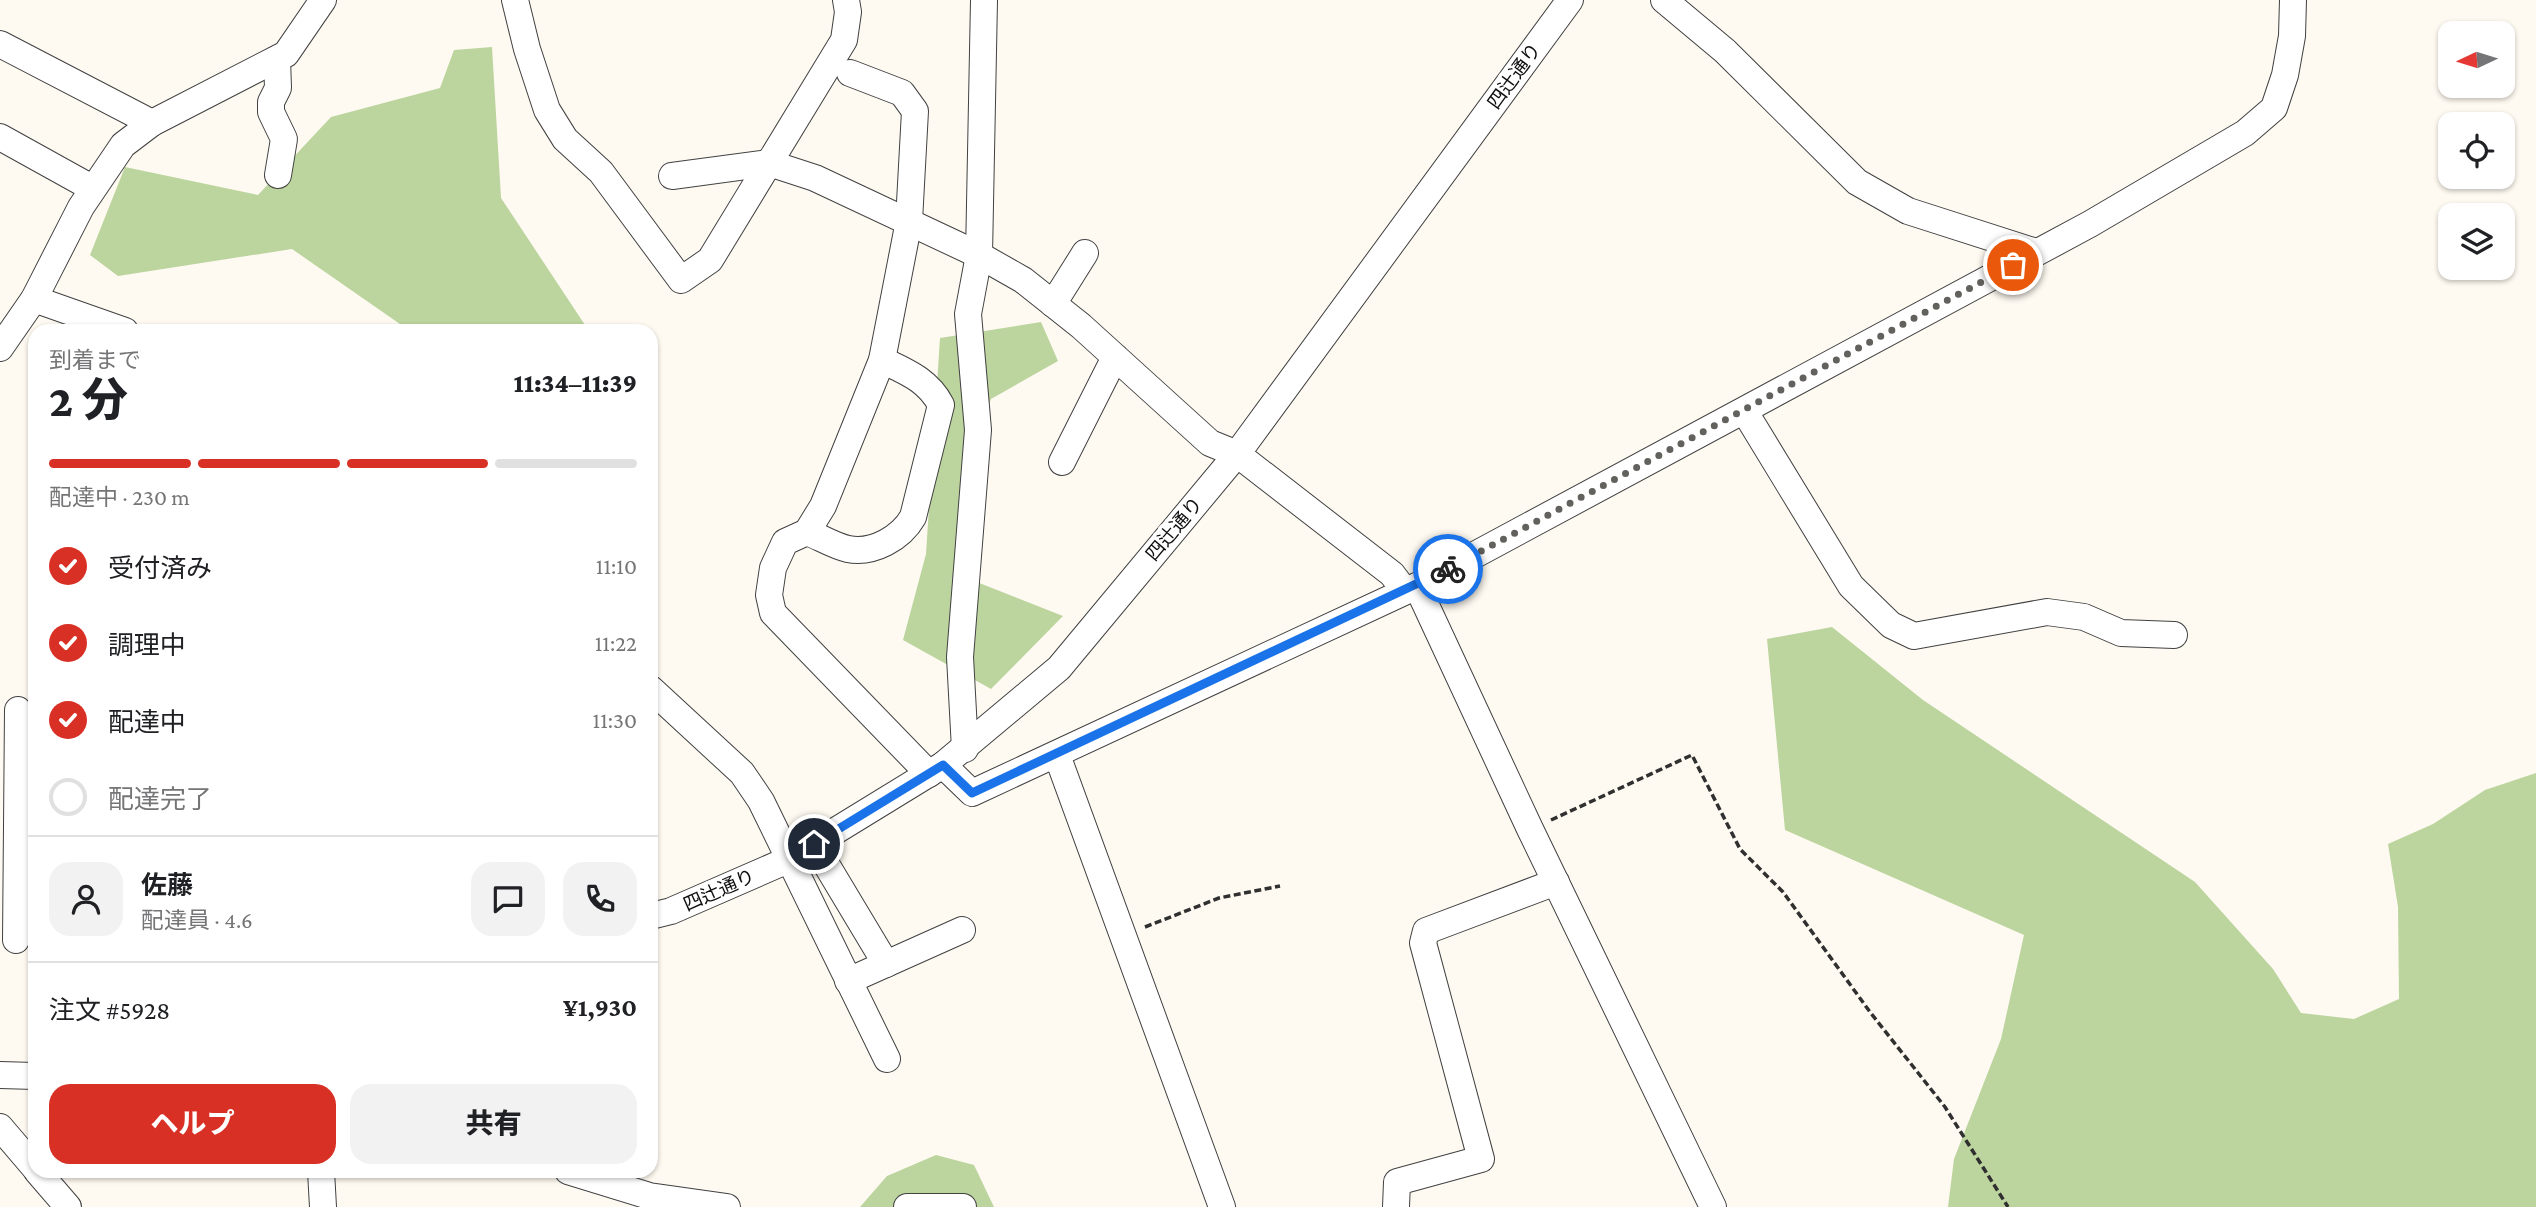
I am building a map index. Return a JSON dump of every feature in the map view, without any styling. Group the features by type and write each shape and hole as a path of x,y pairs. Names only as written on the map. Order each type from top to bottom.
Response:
{"street":[{"path":"0,348 34,299 92,188 123,145 152,123 286,54 323,0"},
{"path":"515,0 527,49 547,110 565,139 601,172 681,280 710,260 844,40 848,12 846,0"},
{"path":"965,749 960,657 978,430 968,314 979,256 984,0"},
{"name":"四辻通り","path":"658,914 788,860 965,749 1059,668 1237,454 1570,0"},
{"path":"1664,0 1725,51 1857,182 1908,211 2036,252"},
{"path":"850,73 902,93 915,111 909,221 882,360 823,506 807,532 785,542 773,568 769,595 773,613 936,769 972,793 1411,588 1716,424 1745,412 2245,134 2274,108 2289,49 2293,0"},
{"path":"0,44 152,123"},
{"path":"277,59 278,88 271,102 271,113 284,139 278,175"},
{"path":"0,137 92,188"},
{"path":"672,176 769,163 815,178 909,221 1023,280 1115,357 1210,443 1237,454 1411,588 1713,1207"},
{"path":"1053,304 1084,253"},
{"path":"34,299 105,324"},
{"path":"1062,462 1115,357"},
{"path":"807,532 850,549 882,545 903,533 913,517 941,405 933,390 915,376 882,360"},
{"path":"1745,412 1851,586 1891,625 1914,636 2047,612 2084,617 2121,633 2174,635"},
{"path":"658,696 742,774 761,801 887,1059"},
{"path":"17,940 18,710"},
{"path":"1056,755 1222,1207"},
{"path":"814,844 886,964"},
{"path":"1396,1207 1397,1182 1481,1159 1423,943 1426,931 1556,882"},
{"path":"848,981 962,930"},
{"path":"0,1075 28,1076"},
{"path":"0,1127 28,1160"},
{"path":"43,1178 68,1207"},
{"path":"321,1178 323,1207"},
{"path":"591,1178 649,1196 727,1207"},
{"path":"907,1207 963,1207"}],"path":[{"path":"1530,829 1692,755 1740,849 1783,892 1870,1012 1945,1107 2008,1207"},
{"path":"1124,936 1219,898 1280,886"}],"green space":[{"path":"492,47 501,198 584,324 400,324 292,249 118,276 90,255 125,167 258,195 331,117 440,88 454,50"},
{"path":"1041,322 1058,361 991,399 967,461 959,575 1063,616 991,689 903,640 926,554 940,338"},
{"path":"1832,627 1923,700 2195,882 2273,969 2301,1013 2354,1019 2399,999 2398,907 2388,844 2433,824 2485,790 2536,773 2536,1207 1948,1207 1954,1159 2001,1039 2024,935 1785,830 1767,639"},
{"path":"936,1155 974,1165 994,1207 860,1207 887,1176"}],"way so far":[{"path":"1448,569 1716,424 1745,412 2013,265"}],"route":[{"path":"814,844 943,765 972,793 1082,744 1448,569"}]}
